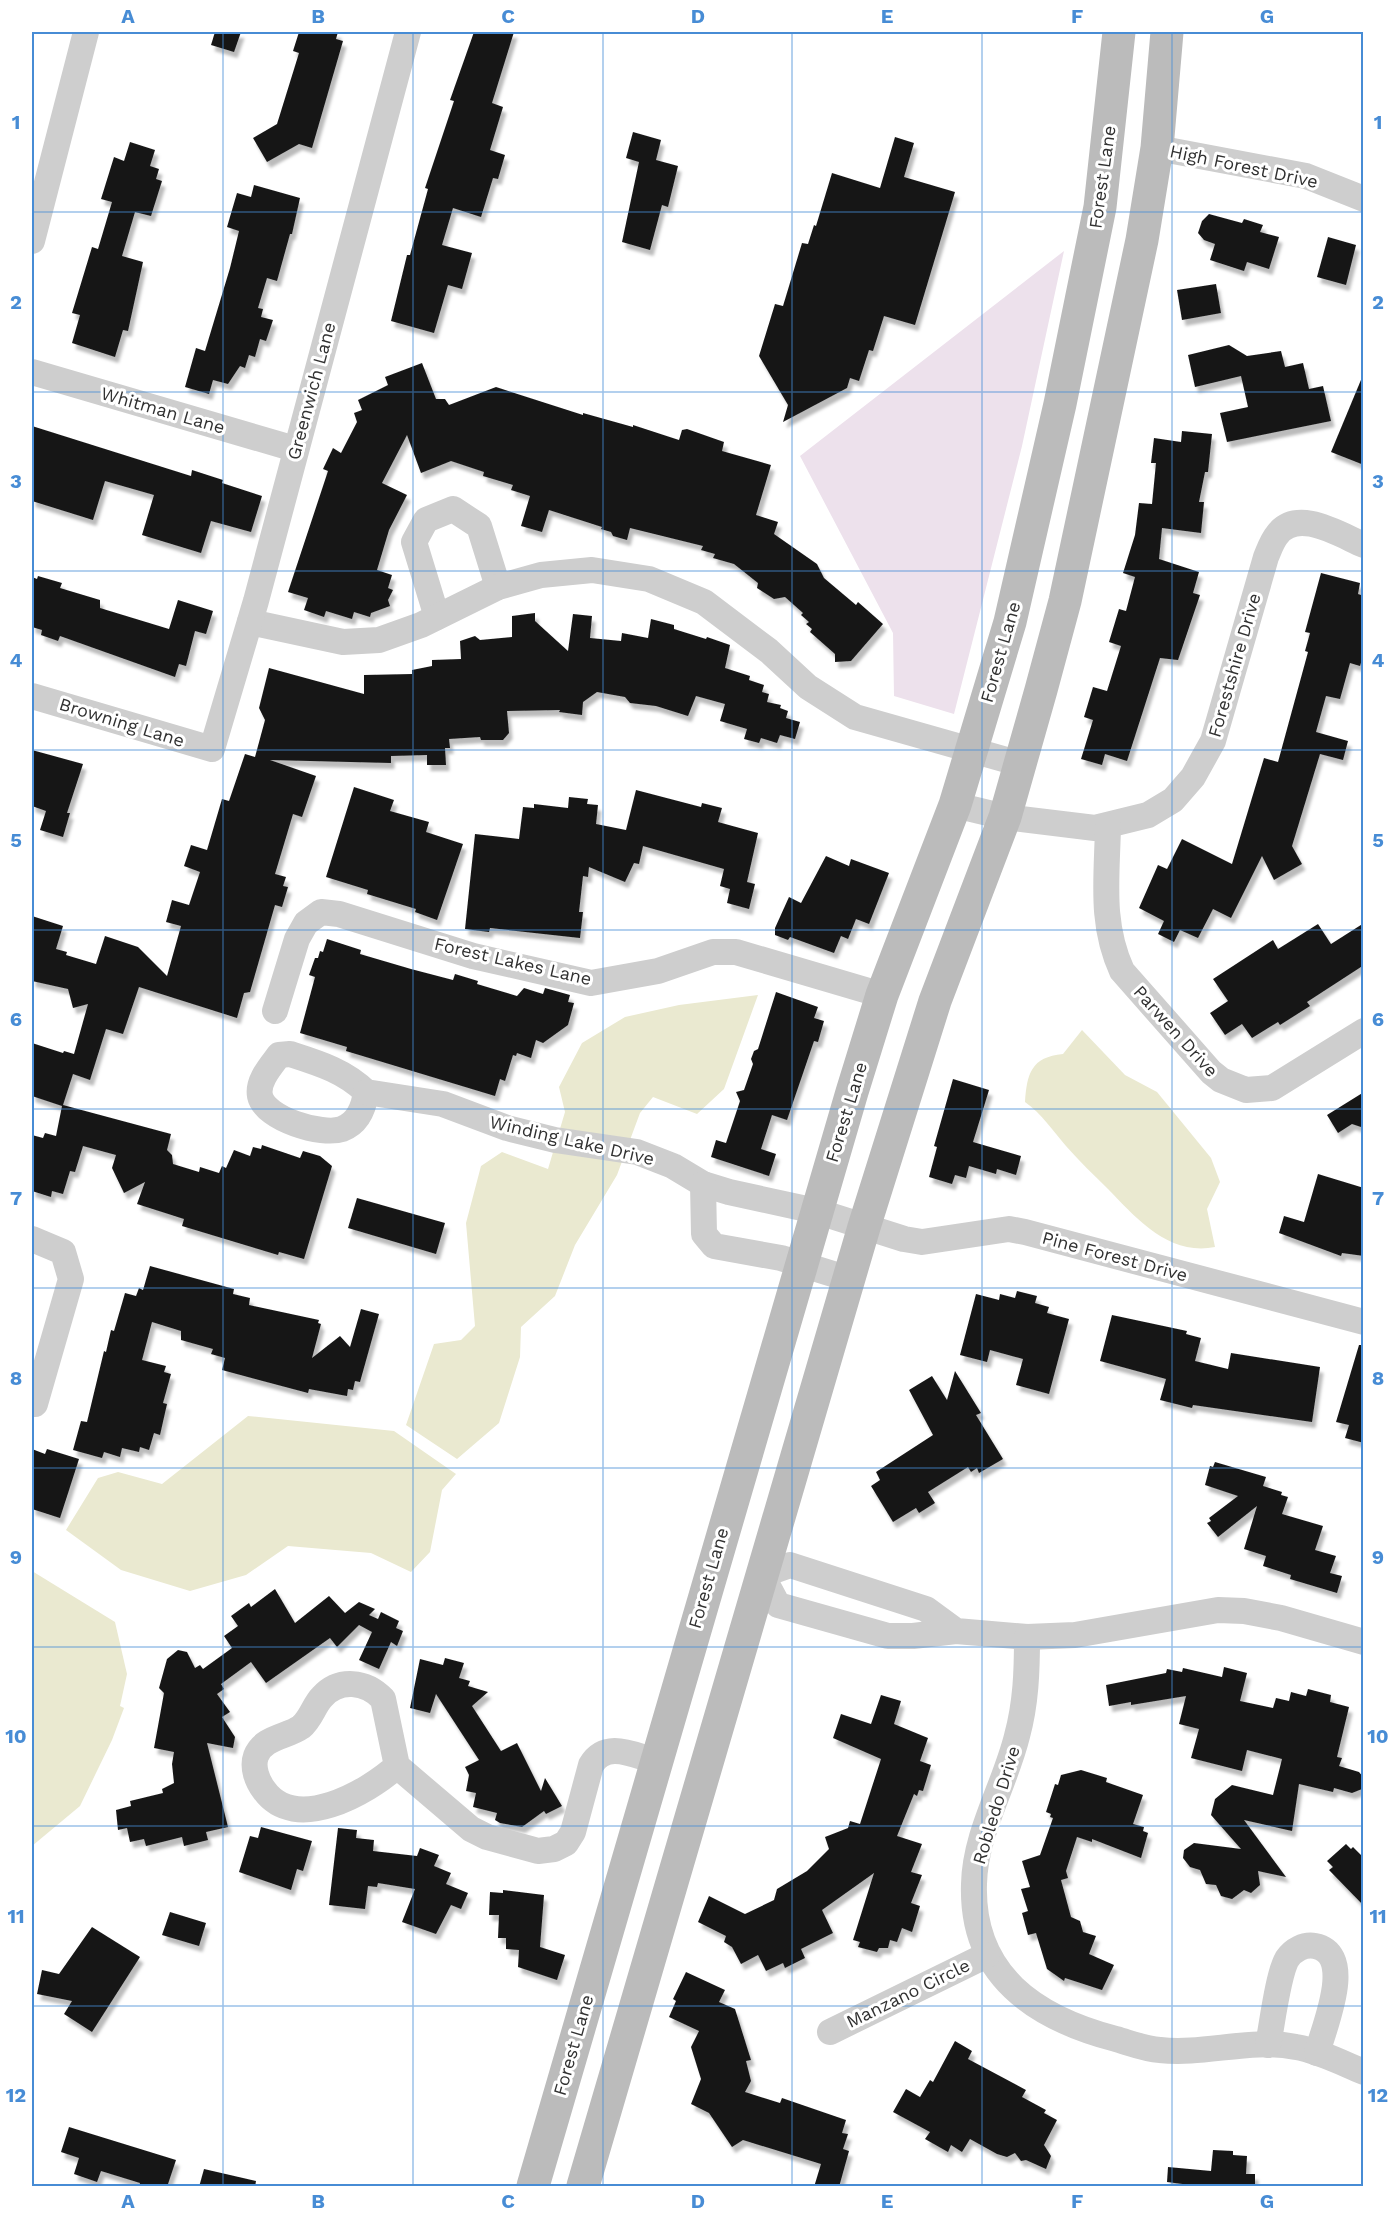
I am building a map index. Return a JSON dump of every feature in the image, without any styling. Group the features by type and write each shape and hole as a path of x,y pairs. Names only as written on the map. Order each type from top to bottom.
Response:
{"main road":[{"name":"Forest Lane","path":"533,2187 578,2025 816,1211 882,995 955,805 1012,611 1060,404 1102,200 1119,32"},
{"path":"583,2187 864,1227 935,1001 1005,817 1021,764 1065,601 1096,450 1119,358 1148,208 1157,148 1167,32"},
{"path":"1102,200 1148,208"},
{"path":"714,1559 762,1575"},
{"path":"578,2025 626,2040"}],"street":[{"path":"32,241 86,32"},
{"name":"Greenwich Lane","path":"212,749 250,622 408,32"},
{"name":"High Forest Drive","path":"1157,148 1306,176 1364,199"},
{"name":"Whitman Lane","path":"32,372 295,449"},
{"path":"437,617 414,542 426,519 453,509 479,526 498,587"},
{"name":"Forestshire Drive","path":"955,805 1005,817 1084,827 1108,826 1148,815 1173,800 1194,777 1213,741 1266,557 1277,534 1291,524 1312,523 1364,545"},
{"path":"250,622 343,642 379,640 437,617 498,587 541,575 592,570 649,579 704,602 769,651 808,687 855,717 1021,764"},
{"name":"Browning Lane","path":"32,696 212,749"},
{"name":"Parwen Drive","path":"1108,826 1106,922 1114,952 1122,971 1211,1072 1233,1086 1260,1090 1272,1088 1364,1031"},
{"name":"Forest Lakes Lane","path":"275,1011 297,939 306,923 321,912 339,914 472,956 591,983 658,971 712,952 736,952 882,995"},
{"name":"Winding Lake Drive","path":"366,1092 404,1096 443,1104 507,1128 555,1140 637,1152 673,1166 704,1184 757,1200 816,1211 864,1227"},
{"path":"704,1184 704,1234 714,1246 801,1263 849,1279"},
{"name":"Pine Forest Drive","path":"864,1227 922,1242 1009,1229 1025,1232 1364,1323"},
{"path":"32,1239 63,1252 68,1263 70,1279 35,1404"},
{"path":"956,1631 926,1609 790,1565 762,1575 778,1605 888,1636 913,1636 956,1631 1027,1637 1117,1629 1218,1610 1244,1611 1281,1618 1364,1642"},
{"name":"Robledo Drive","path":"1027,1637 1027,1677 1022,1716 978,1853 974,1882 977,1927 987,1955 998,1972 1017,1992 1049,2014 1103,2036 1160,2050 1295,2046 1364,2072"},
{"path":"397,1766 377,1784 324,1807 302,1811 285,1808 269,1797 258,1783 255,1766 256,1755 265,1744 303,1725 322,1696 337,1686 353,1683 375,1691 382,1699 397,1766 471,1829 487,1837 538,1851 554,1849 566,1843 573,1832 591,1765 596,1756 606,1751 619,1750 656,1761"},
{"path":"1268,2045 1288,1957 1302,1947 1318,1947 1333,1958 1338,1975 1317,2053"},
{"name":"Manzano Circle","path":"830,2032 987,1955"}],"shaded area":[{"path":"1064,251 1022,446 954,714 894,696 893,633 800,456"},
{"path":"758,995 724,1089 697,1114 653,1097 640,1113 617,1175 575,1245 555,1296 521,1327 520,1357 499,1423 457,1459 406,1425 434,1344 461,1340 475,1326 466,1223 481,1166 502,1152 548,1169 565,1112 559,1087 582,1043 625,1017 679,1005"},
{"path":"1082,1030 1125,1075 1157,1092 1211,1158 1220,1182 1207,1209 1215,1247 1183,1246 1155,1233 1130,1212 1076,1157 1042,1117 1025,1102 1029,1075 1037,1063 1063,1054"},
{"path":"248,1416 394,1431 456,1474 442,1490 430,1552 411,1572 371,1553 288,1546 246,1575 190,1591 121,1570 66,1530 98,1478 118,1472 162,1484"},
{"path":"32,1571 115,1622 127,1674 120,1706 124,1708 112,1740 80,1806 32,1846"}],"building":[{"path":"215,32 241,32 234,52 211,45"},
{"path":"299,32 338,32 336,39 343,41 312,148 299,144 267,162 253,138 277,124 299,53 293,51"},
{"path":"474,32 514,32 492,103 503,107 490,150 505,155 498,179 493,178 481,217 453,208 442,245 472,253 462,289 448,285 434,333 391,321 407,255 410,255 428,189 425,188 454,101 450,100"},
{"path":"633,132 661,140 656,160 678,166 668,207 662,205 650,250 622,242 639,162 626,158"},
{"path":"895,137 914,143 904,177 955,192 915,325 884,316 873,351 869,350 859,381 850,378 847,388 783,422 788,405 759,356 775,304 783,306 802,243 808,244 814,225 816,226 832,173 880,188"},
{"path":"130,142 155,150 150,166 159,169 156,179 162,181 151,216 135,212 122,256 143,262 128,331 123,330 115,357 72,343 80,315 72,313 92,247 98,249 112,202 101,199 114,157 124,161"},
{"path":"254,185 300,198 292,234 290,234 277,281 267,278 258,308 263,309 261,317 273,320 266,341 260,339 255,357 249,355 245,368 240,366 228,384 213,380 209,394 185,387 196,348 205,351 230,268 239,231 227,227 237,193 251,197"},
{"path":"1209,214 1242,223 1244,219 1263,225 1260,232 1279,237 1269,269 1247,262 1244,271 1210,260 1215,244 1204,240 1198,233 1202,221"},
{"path":"1328,237 1356,245 1346,285 1317,277"},
{"path":"1216,284 1221,313 1182,320 1177,290"},
{"path":"1229,345 1247,356 1281,351 1285,367 1303,363 1309,389 1323,386 1331,421 1227,442 1220,413 1248,407 1241,376 1195,387 1188,355"},
{"path":"422,363 436,399 445,399 449,405 496,387 583,415 583,413 633,427 633,425 679,440 682,430 687,429 724,442 722,451 771,465 756,515 778,522 774,534 817,564 824,578 856,605 858,602 883,624 851,661 835,662 835,654 810,632 812,629 806,624 809,622 801,615 803,613 785,597 774,599 757,588 758,583 734,564 713,558 715,554 701,550 703,546 630,528 627,540 613,536 611,532 601,529 602,527 549,510 542,532 521,526 530,496 511,490 513,485 483,476 484,472 451,461 421,473 407,435 382,483 407,495 389,530 377,570 392,575 388,588 393,590 388,600 390,606 371,613 370,617 354,612 352,619 326,611 324,617 304,610 308,598 288,592 328,471 323,469 333,448 341,453 357,422 354,413 362,410 358,400 388,385 385,377"},
{"path":"1364,375 1364,465 1331,452"},
{"path":"32,426 191,476 192,470 262,496 251,532 211,521 201,553 142,535 154,495 105,481 93,520 32,501"},
{"path":"1182,431 1212,434 1208,472 1205,472 1199,502 1204,502 1201,533 1162,528 1159,559 1199,572 1193,593 1200,595 1178,660 1160,658 1127,761 1105,754 1102,765 1081,759 1093,720 1084,717 1093,687 1107,691 1121,646 1109,642 1119,609 1126,611 1135,577 1123,573 1135,535 1139,503 1152,504 1156,463 1151,463 1154,438 1181,442"},
{"path":"1321,573 1360,583 1358,594 1364,596 1364,653 1360,666 1350,663 1340,699 1326,696 1316,732 1348,741 1343,760 1320,754 1292,846 1302,864 1274,880 1262,856 1231,918 1213,909 1198,938 1180,930 1174,942 1158,934 1164,921 1139,908 1158,865 1167,869 1182,839 1232,864 1264,758 1278,762 1308,652 1305,651 1310,633 1305,632"},
{"path":"38,576 62,583 60,588 100,600 100,608 169,629 178,600 213,611 206,634 195,631 186,666 179,664 175,677 60,636 58,641 41,635 42,630 32,627 32,577 37,579"},
{"path":"535,613 535,621 568,651 573,614 592,616 590,638 621,641 622,633 648,638 651,619 674,625 674,629 730,645 725,668 750,676 749,680 764,685 762,692 769,694 767,702 781,705 780,708 788,711 786,718 800,722 795,739 780,735 777,743 761,738 759,743 744,739 747,729 720,721 725,704 696,696 688,716 656,706 630,703 625,697 597,692 583,702 582,715 559,712 560,710 507,711 509,733 503,740 481,740 480,737 449,739 450,748 445,748 446,765 427,765 427,755 391,756 391,763 270,760 316,776 302,817 293,814 275,874 286,877 283,886 288,887 282,907 275,905 250,992 244,993 237,1018 139,987 123,1034 106,1029 90,1080 73,1074 63,1105 171,1134 167,1150 172,1155 173,1164 199,1172 200,1167 219,1173 222,1166 226,1168 234,1150 250,1156 253,1147 261,1149 262,1145 300,1158 303,1151 320,1156 332,1166 304,1259 279,1252 278,1255 182,1226 184,1219 137,1204 145,1182 124,1193 112,1168 116,1155 83,1146 75,1172 70,1171 63,1194 52,1191 51,1197 32,1191 32,1135 43,1138 45,1133 56,1136 62,1106 32,1096 32,1043 63,1053 64,1051 74,1054 88,1004 73,1008 68,989 32,981 32,916 63,926 56,949 67,952 66,955 96,964 105,936 138,947 167,976 181,926 166,922 172,900 189,905 200,872 184,866 191,845 207,850 222,799 229,801 245,754 255,757 265,720 259,708 269,668 364,694 364,675 412,674 412,670 432,666 432,660 461,659 460,641 475,636 480,640 512,637 512,616"},
{"path":"32,750 83,764 67,813 70,813 63,837 40,830 46,811 32,806"},
{"path":"354,787 394,800 390,811 429,822 426,832 463,844 437,920 415,912 416,909 367,894 368,890 326,877"},
{"path":"636,790 701,807 702,803 722,808 718,822 758,833 747,882 755,884 749,909 727,903 730,889 720,886 724,869 643,846 639,864 634,863 625,882 589,867 588,877 583,876 579,912 583,912 580,938 490,928 489,932 465,929 475,834 519,839 523,807 534,808 534,804 568,808 569,797 588,799 587,804 598,805 596,824 626,830"},
{"path":"826,856 849,866 851,859 889,873 869,924 856,919 848,939 841,936 834,953 790,937 788,940 775,935 775,928 789,897 801,903"},
{"path":"1364,923 1364,965 1307,1002 1310,1006 1280,1025 1278,1022 1252,1038 1242,1024 1225,1035 1210,1013 1228,1001 1213,979 1273,940 1278,949 1318,924 1331,944"},
{"path":"327,939 361,950 360,954 453,980 455,974 478,981 477,984 517,996 524,988 543,994 545,988 570,995 568,1002 574,1003 568,1025 543,1043 536,1040 531,1058 517,1053 516,1056 513,1055 505,1081 500,1079 495,1096 346,1051 347,1047 300,1033 315,977 309,975 315,958 318,958 320,951 323,952"},
{"path":"776,992 818,1007 814,1018 824,1021 818,1042 814,1041 787,1120 772,1115 761,1149 776,1154 769,1176 711,1157 716,1140 726,1143 740,1101 736,1092 744,1090 753,1064 751,1059 754,1051 758,1049"},
{"path":"953,1079 989,1090 973,1142 1021,1156 1016,1175 997,1169 996,1174 969,1166 966,1178 955,1175 952,1184 929,1177 937,1147 934,1146"},
{"path":"1364,1092 1364,1128 1352,1124 1338,1133 1327,1115"},
{"path":"1318,1174 1364,1188 1364,1256 1342,1253 1341,1256 1279,1233 1284,1216 1304,1222"},
{"path":"357,1198 445,1223 436,1254 348,1228"},
{"path":"150,1266 234,1289 233,1294 250,1298 249,1305 319,1320 318,1323 321,1324 312,1358 340,1336 350,1347 361,1309 379,1314 360,1382 355,1381 353,1390 348,1389 347,1396 309,1389 308,1393 222,1370 225,1358 211,1354 213,1349 181,1340 181,1331 152,1322 142,1360 166,1366 164,1372 171,1374 163,1403 167,1404 160,1435 154,1433 149,1450 140,1447 139,1452 122,1448 120,1457 104,1452 102,1458 73,1450 81,1421 87,1422 104,1351 106,1352 111,1330 114,1331 125,1293 136,1296 139,1288 143,1290"},
{"path":"1017,1291 1037,1296 1035,1303 1049,1307 1047,1313 1069,1319 1049,1394 1016,1385 1023,1359 990,1350 987,1362 960,1355 976,1294 999,1300 1000,1294 1015,1298"},
{"path":"1112,1315 1187,1331 1186,1334 1201,1338 1195,1361 1228,1369 1231,1353 1320,1367 1312,1422 1193,1405 1192,1408 1160,1400 1166,1379 1100,1361"},
{"path":"1359,1345 1364,1345 1364,1443 1345,1438 1349,1425 1336,1422"},
{"path":"955,1371 981,1413 976,1415 1003,1459 979,1473 977,1468 971,1472 968,1467 928,1492 935,1503 919,1513 916,1508 893,1522 871,1486 880,1480 876,1472 933,1435 909,1390 932,1376 947,1400"},
{"path":"32,1449 45,1454 47,1449 79,1459 60,1518 32,1509"},
{"path":"1215,1462 1266,1477 1263,1486 1282,1492 1281,1495 1288,1497 1282,1514 1323,1526 1315,1550 1336,1556 1330,1573 1342,1576 1337,1593 1290,1579 1291,1575 1263,1566 1266,1556 1244,1549 1257,1506 1218,1537 1207,1523 1211,1521 1209,1518 1238,1496 1205,1485 1210,1466 1213,1467"},
{"path":"275,1589 295,1623 329,1596 345,1613 359,1602 375,1609 369,1615 378,1619 381,1612 399,1621 396,1628 403,1631 397,1646 391,1642 379,1669 359,1660 372,1632 359,1625 337,1647 330,1638 266,1683 251,1662 221,1684 224,1689 217,1694 230,1712 222,1717 235,1737 233,1748 207,1743 228,1827 206,1832 208,1840 184,1846 182,1837 146,1846 144,1839 130,1842 127,1828 118,1830 116,1810 131,1806 130,1801 163,1793 162,1789 174,1783 172,1764 174,1752 154,1748 164,1693 159,1688 167,1659 178,1650 187,1652 195,1668 200,1665 203,1669 232,1648 224,1636 238,1626 231,1616 249,1603 251,1607"},
{"path":"445,1658 464,1663 459,1678 470,1681 468,1686 488,1692 472,1706 501,1751 517,1743 541,1791 545,1778 562,1806 546,1814 544,1811 522,1827 500,1823 495,1820 497,1813 473,1807 476,1793 466,1791 469,1775 465,1767 479,1760 436,1694 430,1713 410,1708 420,1659 443,1665"},
{"path":"1224,1667 1247,1673 1240,1701 1273,1708 1276,1698 1289,1701 1291,1692 1306,1696 1308,1689 1331,1695 1330,1702 1349,1707 1337,1757 1342,1758 1339,1766 1359,1772 1364,1778 1362,1789 1352,1793 1334,1788 1333,1792 1299,1784 1292,1831 1244,1820 1286,1877 1258,1871 1260,1885 1251,1893 1244,1890 1232,1899 1221,1896 1216,1885 1206,1884 1200,1870 1190,1867 1183,1858 1184,1850 1194,1843 1241,1849 1211,1815 1215,1799 1232,1785 1273,1795 1282,1759 1247,1750 1242,1771 1191,1758 1199,1729 1179,1724 1186,1696 1131,1705 1131,1702 1109,1706 1106,1685 1166,1673 1167,1669 1182,1672 1183,1668 1222,1677"},
{"path":"881,1695 901,1701 894,1724 928,1738 920,1761 931,1765 923,1791 919,1790 917,1796 914,1794 897,1836 922,1844 911,1872 922,1875 911,1903 920,1906 912,1932 902,1928 897,1942 890,1940 888,1948 879,1948 877,1952 858,1947 860,1942 853,1940 874,1873 822,1910 833,1933 801,1949 805,1958 785,1968 783,1963 766,1971 758,1955 741,1964 732,1947 724,1942 726,1936 698,1922 709,1896 745,1914 774,1900 777,1889 807,1871 829,1849 825,1837 848,1828 850,1821 860,1824 881,1759 833,1738 841,1714 871,1724"},
{"path":"1081,1770 1107,1778 1106,1782 1143,1795 1133,1824 1144,1827 1143,1831 1148,1833 1141,1858 1092,1839 1092,1842 1077,1837 1066,1871 1068,1878 1061,1880 1071,1917 1080,1921 1083,1932 1096,1936 1089,1954 1114,1965 1102,1990 1065,1978 1064,1981 1047,1969 1036,1933 1028,1935 1022,1913 1028,1911 1021,1889 1030,1887 1022,1861 1040,1855 1053,1818 1046,1812 1055,1784 1058,1785 1061,1775"},
{"path":"261,1827 312,1841 303,1871 297,1869 291,1890 239,1872 250,1836 258,1838"},
{"path":"338,1828 357,1830 356,1838 374,1840 373,1851 417,1856 420,1848 439,1855 434,1866 451,1873 446,1884 468,1893 461,1909 451,1905 436,1934 402,1922 415,1889 378,1883 377,1887 368,1886 365,1909 329,1905"},
{"path":"1346,1844 1351,1849 1353,1847 1364,1858 1364,1906 1329,1870 1333,1867 1327,1861"},
{"path":"503,1890 544,1895 540,1947 565,1955 557,1980 518,1967 519,1950 506,1949 506,1938 498,1938 499,1915 489,1915 490,1892 503,1893"},
{"path":"170,1912 206,1923 199,1946 162,1935"},
{"path":"92,1927 140,1957 92,2032 64,2014 72,2001 37,1994 42,1970 59,1974"},
{"path":"686,1972 725,1990 719,2002 735,2009 751,2060 746,2061 751,2081 745,2092 780,2103 782,2098 846,2120 842,2133 848,2134 843,2149 849,2151 839,2187 814,2187 821,2164 743,2140 732,2147 709,2113 691,2104 701,2079 691,2047 699,2031 669,2017 676,2001 673,1999"},
{"path":"955,2041 972,2051 968,2059 1026,2090 1022,2097 1046,2110 1044,2113 1057,2120 1044,2145 1051,2156 1046,2169 1026,2160 1021,2161 1015,2153 1007,2157 997,2154 970,2139 962,2152 951,2145 948,2152 925,2139 930,2132 893,2112 906,2089 920,2097 930,2080 933,2082"},
{"path":"69,2127 176,2160 167,2187 139,2187 140,2183 101,2171 97,2182 74,2174 79,2158 61,2152"},
{"path":"1213,2150 1233,2151 1233,2155 1247,2156 1246,2174 1255,2174 1255,2187 1206,2187 1167,2182 1168,2167 1211,2171"},
{"path":"204,2169 256,2181 255,2187 199,2187"}]}
